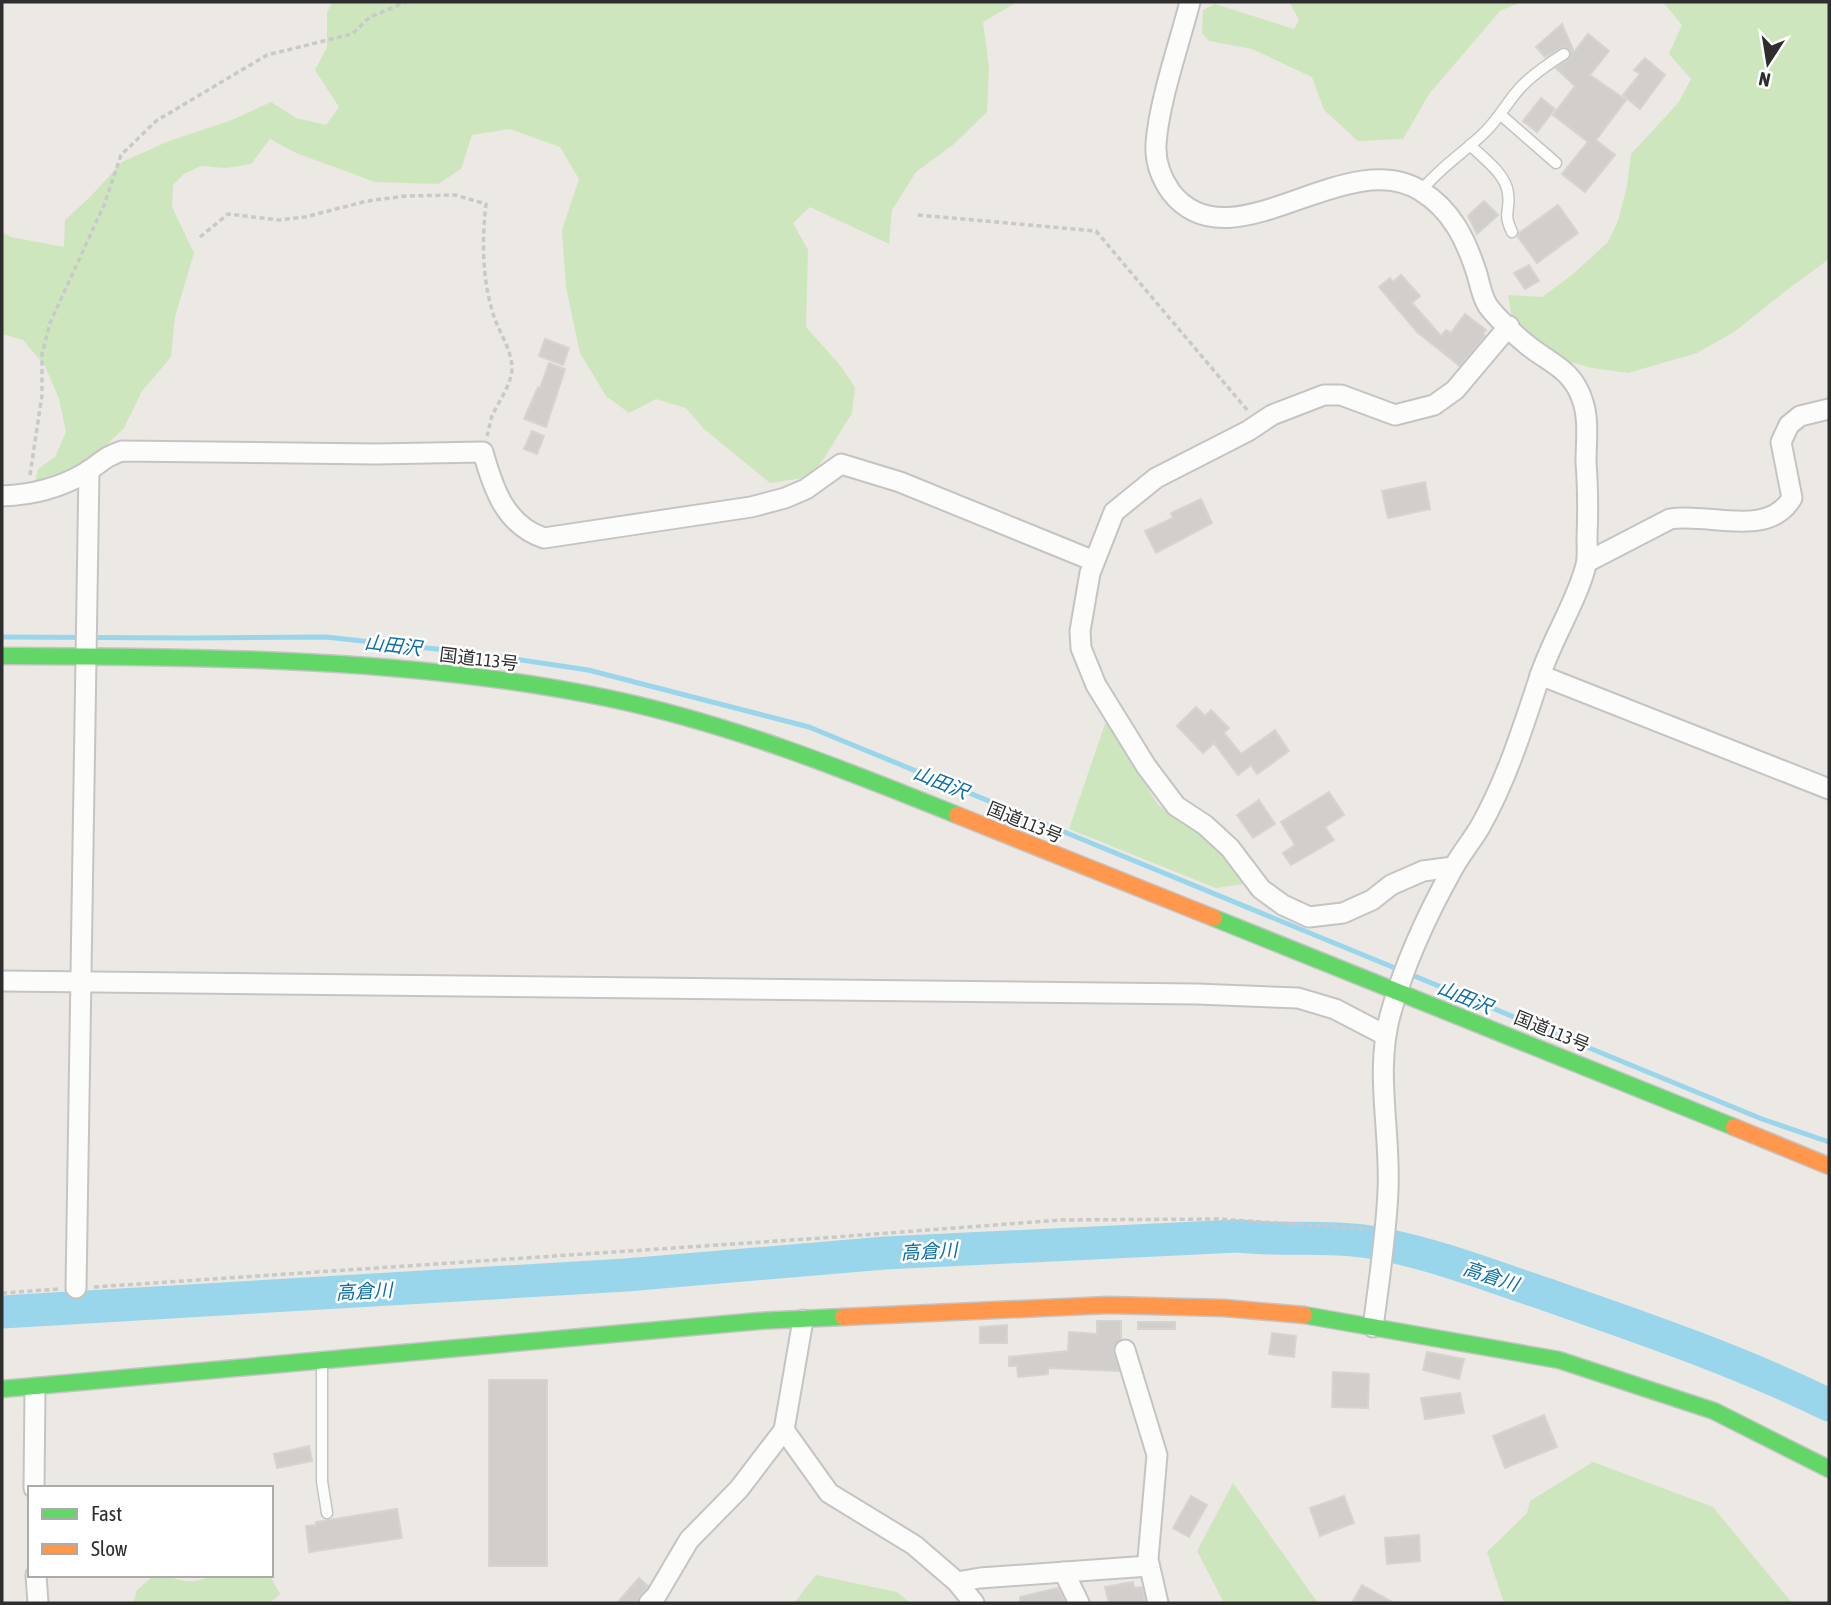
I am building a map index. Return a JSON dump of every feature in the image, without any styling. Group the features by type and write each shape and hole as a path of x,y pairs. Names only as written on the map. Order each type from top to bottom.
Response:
{"main road":[{"name":"国道113号","path":"2,656 198,658 360,666 493,679 610,699 734,732 852,773 1398,990 1829,1166"},
{"path":"2,1389 759,1321 1108,1306 1224,1308 1308,1315 1559,1360 1714,1411 1829,1469"}],"street":[{"path":"1190,2 1162,109 1156,144 1157,163 1164,182 1175,197 1206,216 1225,219 1256,214 1292,200 1360,182 1381,179 1402,181 1441,206 1458,226 1489,307 1526,344 1553,361 1570,377 1586,410 1587,562 1540,675 1521,735 1502,782 1480,827 1453,867 1412,948 1385,1035 1383,1062 1389,1189 1373,1328"},
{"path":"1453,867 1423,871 1391,886 1372,901 1343,913 1309,916 1283,905 1261,889 1230,848 1205,825 1175,806 1146,766 1096,685 1081,648 1082,608 1094,561 1114,512 1156,478 1284,409 1324,395 1341,396 1395,415 1434,405 1455,390 1509,326"},
{"path":"1587,562 1670,519 1685,516 1728,521 1775,517 1786,508 1792,498 1781,442 1789,425 1800,416 1829,409"},
{"path":"2,496 29,495 66,484 105,456 122,451 364,454 483,452 489,474 513,521 530,533 544,538 751,507 786,498 806,489 841,464 900,482 1094,561"},
{"path":"76,1288 83,982 89,470"},
{"path":"1540,675 1829,789"},
{"path":"2,981 1128,993 1298,998 1335,1009 1385,1035"},
{"path":"649,1603 656,1596 689,1540 739,1489 785,1430 803,1320"},
{"path":"1125,1350 1157,1455 1149,1528 1149,1566 1158,1603"},
{"path":"34,1486 35,1388"},
{"path":"785,1430 829,1493 914,1545 957,1582 974,1603"},
{"path":"957,1582 1149,1566"},
{"path":"1064,1572 1079,1603"},
{"path":"36,1577 38,1603"}],"lane":[{"path":"1421,191 1438,171 1501,115 1518,90 1537,71 1564,54"},
{"path":"1501,115 1556,163"},
{"path":"1470,145 1501,177 1508,190 1505,218 1512,232"},
{"path":"322,1362 321,1481 327,1513"}],"path":[{"path":"29,495 42,395 42,354 50,323 104,205 121,155 156,121 267,55 352,34 370,17 406,2"},
{"path":"200,237 212,230 228,214 279,220 304,217 367,201 406,196 455,195 486,204 485,277 492,312 506,341 512,368 491,419 483,452"},
{"path":"918,215 1096,231 1258,424"},
{"path":"114,1286 1061,1220 1217,1219 1385,1230"},
{"path":"2,1293 76,1288"}],"green space":[{"path":"332,2 1017,2 983,22 989,68 987,112 954,144 916,172 892,210 889,244 810,207 793,223 808,250 806,327 839,364 855,387 852,413 810,477 770,483 704,429 686,408 656,399 629,413 606,396 580,353 566,287 562,230 579,179 560,147 510,129 472,135 461,169 438,184 375,182 296,153 270,139 251,164 226,168 201,166 184,174 173,185 172,207 194,253 175,317 171,357 142,391 124,428 89,462 34,488 38,469 55,457 66,432 59,399 45,366 23,340 2,334 2,232 11,237 64,247 65,220 122,162 169,141 232,120 271,102 296,118 326,125 339,107 315,70 327,47 327,13"},
{"path":"1289,2 1521,2 1500,11 1429,94 1403,139 1358,141 1324,110 1312,77 1252,49 1209,41 1202,33 1203,10 1215,4 1294,29 1299,20"},
{"path":"1663,2 1829,2 1829,259 1734,332 1697,353 1628,373 1592,368 1564,360 1513,324 1508,295 1542,297 1572,275 1608,242 1618,221 1627,186 1631,154 1679,102 1691,79 1669,54 1682,25"},
{"path":"1106,721 1158,805 1200,834 1244,884 1216,888 1069,829"},
{"path":"1593,1462 1713,1507 1792,1603 1504,1603 1487,1552 1527,1513 1530,1501"},
{"path":"1233,1483 1318,1603 1224,1603 1197,1551"},
{"path":"816,1575 897,1592 910,1603 794,1603"},
{"path":"152,1577 196,1581 206,1577 269,1577 280,1594 270,1603 133,1603 137,1590"}],"building":[{"path":"1562,24 1574,52 1588,34 1609,51 1590,75 1626,100 1596,140 1615,155 1585,192 1562,174 1588,142 1553,115 1575,86 1556,68 1570,58 1571,51 1563,47 1545,57 1536,47"},
{"path":"1645,58 1665,75 1640,109 1623,95 1640,74 1634,70"},
{"path":"1541,98 1555,109 1537,132 1523,121"},
{"path":"1484,201 1498,215 1477,234 1468,216"},
{"path":"1558,205 1578,233 1537,263 1518,237 1519,233"},
{"path":"1529,265 1539,281 1525,289 1514,273"},
{"path":"1401,275 1420,296 1412,303 1441,336 1446,330 1451,333 1465,314 1486,330 1483,334 1485,336 1460,366 1417,332 1379,287 1390,278 1393,282"},
{"path":"545,339 569,348 563,365 539,356"},
{"path":"549,363 565,369 546,427 524,419"},
{"path":"532,431 544,436 537,454 524,449"},
{"path":"1425,482 1430,509 1388,518 1382,491"},
{"path":"1201,499 1212,523 1156,553 1145,531 1173,518 1171,513"},
{"path":"1196,707 1205,716 1211,710 1229,728 1224,733 1241,754 1275,730 1289,751 1257,774 1251,765 1238,775 1214,743 1203,753 1177,726"},
{"path":"1329,792 1344,815 1325,827 1334,840 1291,865 1283,853 1295,845 1281,822"},
{"path":"1259,800 1275,824 1253,838 1237,815"},
{"path":"1097,1321 1121,1321 1121,1339 1113,1348 1119,1371 1048,1368 1048,1374 1018,1377 1017,1366 1009,1366 1009,1357 1068,1351 1069,1332 1097,1334"},
{"path":"1138,1322 1175,1322 1175,1329 1138,1329"},
{"path":"1007,1325 1007,1343 980,1343 980,1327"},
{"path":"1272,1333 1296,1336 1294,1357 1269,1354"},
{"path":"1427,1352 1464,1359 1459,1379 1423,1370"},
{"path":"1333,1372 1369,1374 1368,1408 1332,1407"},
{"path":"489,1380 547,1380 547,1566 489,1566"},
{"path":"1460,1393 1464,1413 1425,1419 1421,1398"},
{"path":"1544,1415 1557,1447 1505,1468 1493,1436"},
{"path":"309,1446 312,1461 277,1468 274,1454"},
{"path":"1191,1496 1207,1505 1189,1537 1173,1528"},
{"path":"1344,1496 1354,1523 1320,1536 1310,1508"},
{"path":"397,1509 402,1538 309,1552 306,1526"},
{"path":"1419,1535 1420,1561 1387,1564 1385,1538"},
{"path":"639,1578 648,1586 637,1603 617,1603"},
{"path":"1133,1582 1134,1588 1142,1587 1145,1603 1109,1603 1105,1587"},
{"path":"1362,1585 1394,1603 1352,1603"},
{"path":"1058,1588 1066,1603 1020,1603 1020,1597"}],"waterway":[{"name":"山田沢","path":"2,637 326,637 482,654 588,670 809,727 1762,1119 1829,1142"},
{"name":"高倉川","path":"2,1312 626,1275 885,1253 1238,1236 1342,1239 1398,1248 1484,1273 1690,1346 1829,1405"}],"traffic: fast":[{"path":"2,656 306,662 457,674 532,684 607,698 697,720 828,764 957,815"},
{"path":"1214,918 1734,1127"},
{"path":"1304,1315 1559,1360 1714,1411 1829,1469"},
{"path":"2,1389 759,1321 843,1317"}],"traffic: slow":[{"path":"957,815 1214,918"},
{"path":"1734,1127 1829,1166"},
{"path":"843,1317 1108,1305 1224,1308 1304,1315"}]}
